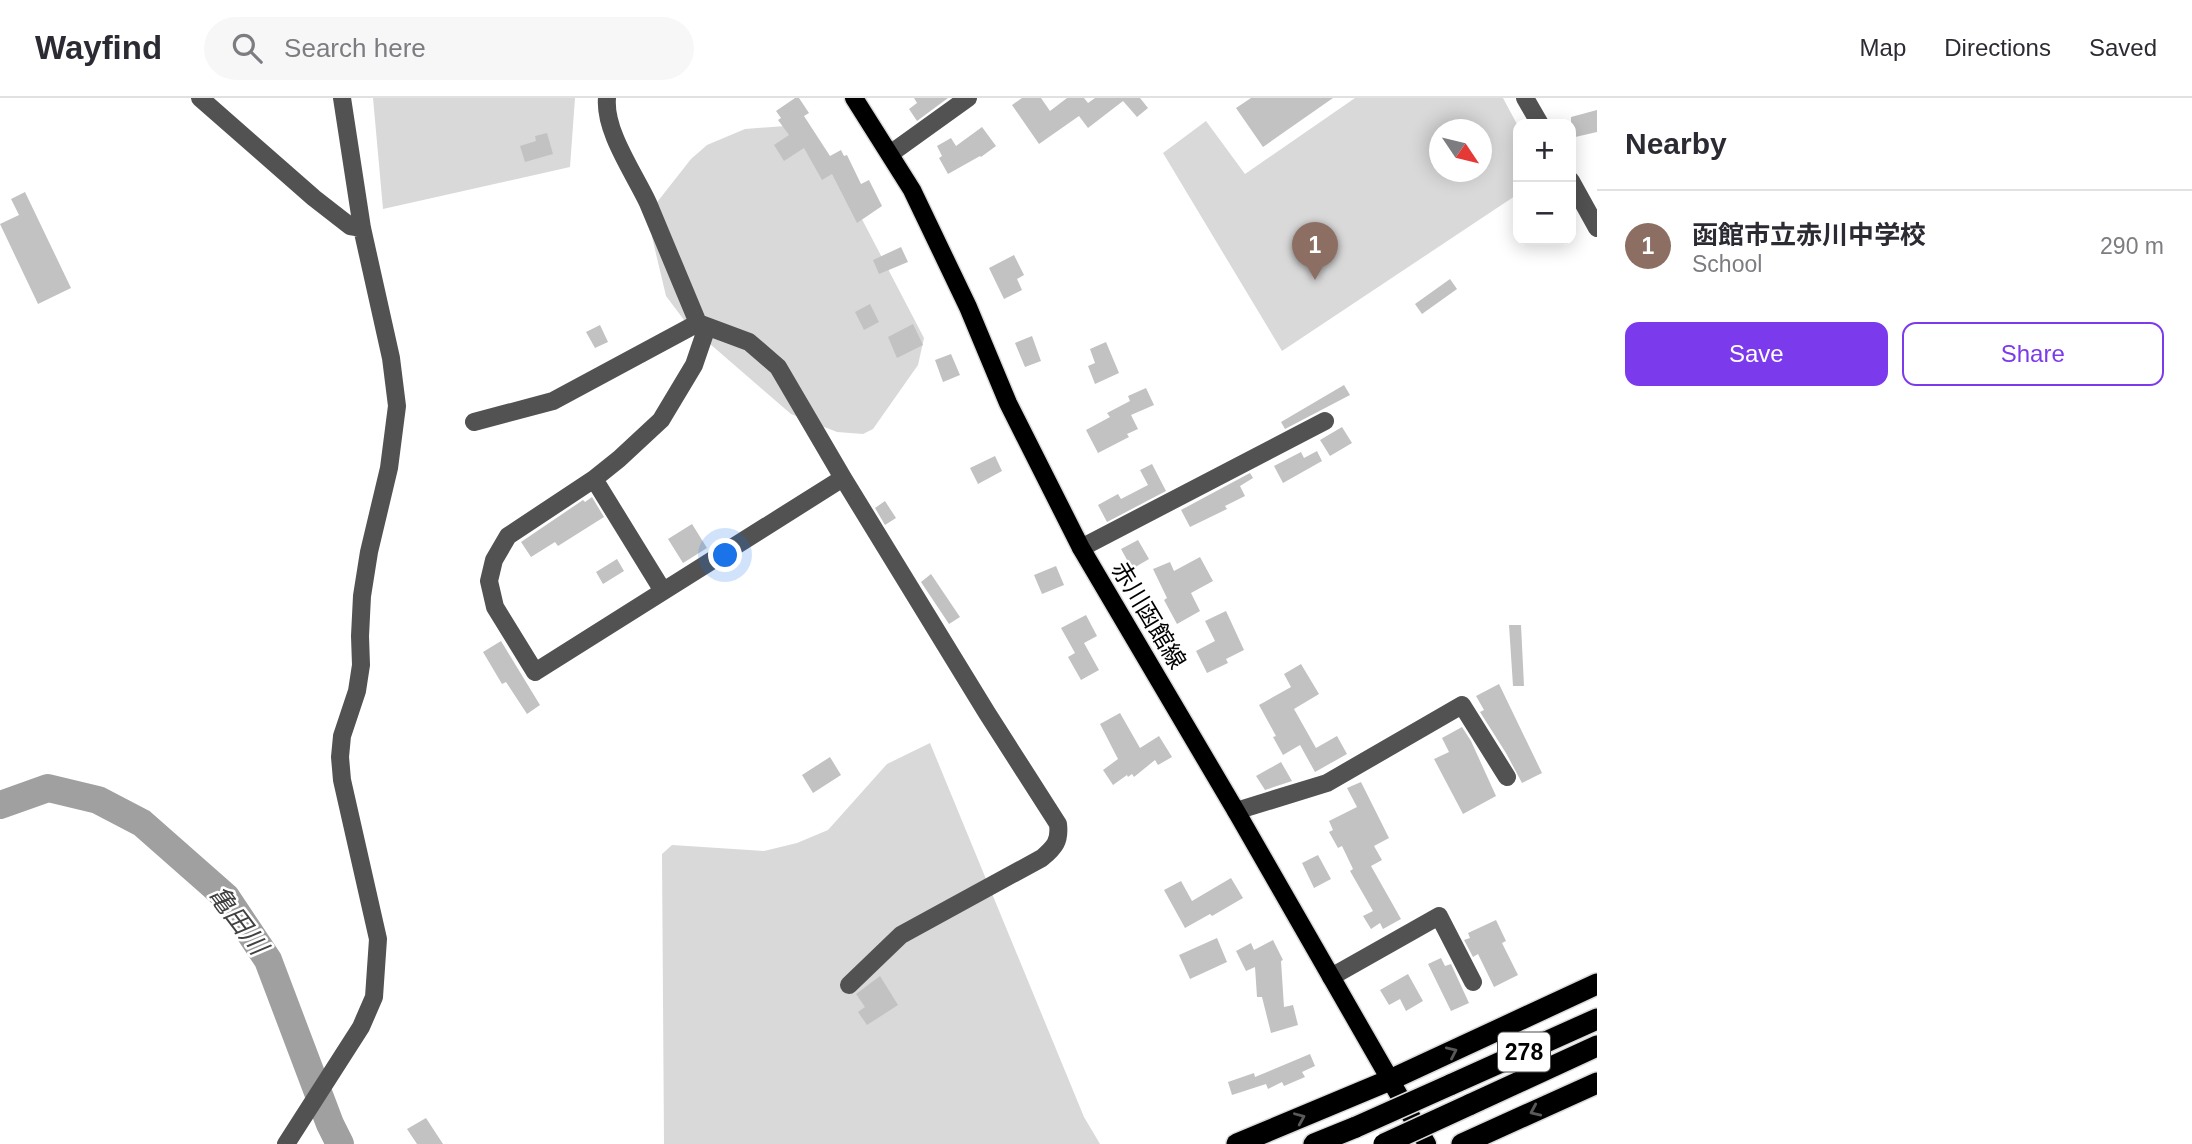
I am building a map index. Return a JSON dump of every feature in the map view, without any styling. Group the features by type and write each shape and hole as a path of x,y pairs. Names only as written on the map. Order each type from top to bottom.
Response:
{"highway":[{"path":"1237,1144 1390,1080 1597,984"},
{"name":"278","path":"1314,1144 1597,1019"},
{"name":"278","path":"1384,1144 1597,1046"},
{"path":"1462,1144 1597,1083"}],"main road":[{"name":"赤川函館線","path":"854,98 912,190 940,245 1008,403 1081,548 1427,1144"}],"street":[{"path":"200,98 314,198 350,226 362,228"},
{"path":"291,1138 361,1027 374,997 378,939 342,780 340,757 342,736 357,691 361,666 362,596 369,552 389,468 397,406 391,358 362,228 342,98"},
{"path":"607,98 606,107 614,135 703,325 694,365 661,420 594,479 509,536 494,560 489,582 495,607 535,672 843,478"},
{"path":"890,154 968,98"},
{"path":"1525,98 1537,119"},
{"path":"1572,182 1597,229"},
{"path":"474,422 553,401 703,325 750,342 778,367 843,478 1058,824 1059,837 1055,846 1042,858 901,935 849,985"},
{"path":"1081,548 1325,421"},
{"path":"594,479 663,592"},
{"path":"1236,811 1327,783 1462,705 1507,777"},
{"path":"1331,977 1439,916 1473,982"}],"shaded area":[{"path":"373,98 575,98 570,167 383,209"},
{"path":"1355,98 1503,98 1514,119 1513,197 1282,351 1163,153 1206,121 1245,174"},
{"path":"785,126 829,156 924,338 918,365 873,429 863,434 837,432 791,414 687,324 666,296 652,237 651,215 658,201 691,159 707,145 745,129"},
{"path":"930,743 1084,1117 1100,1144 664,1144 662,854 672,845 764,851 797,843 828,830 887,764"}],"building":[{"path":"799,98 809,113 804,116 830,156 841,150 844,156 847,155 861,184 869,180 882,206 857,223 832,174 822,180 804,148 784,161 774,145 789,135 778,120 781,118 776,111"},
{"path":"914,98 948,98 917,121 909,109 917,103"},
{"path":"1022,98 1041,98 1050,111 1067,98 1084,98 1088,103 1095,98 1140,98 1148,108 1137,117 1123,101 1088,128 1079,116 1039,144 1012,105"},
{"path":"1251,98 1333,98 1263,147 1236,108"},
{"path":"1597,110 1597,132 1576,137 1576,119 1571,117"},
{"path":"982,127 996,146 948,174 939,158 942,156 937,146 951,138 956,146"},
{"path":"547,133 553,154 525,162 520,146 536,141 535,136"},
{"path":"25,192 71,288 38,304 0,224 19,215 11,199"},
{"path":"901,247 908,262 879,274 873,260"},
{"path":"1014,255 1024,275 1017,279 1022,290 1004,299 989,268"},
{"path":"1450,279 1457,289 1422,314 1415,304"},
{"path":"870,304 879,322 864,330 855,312"},
{"path":"913,324 923,345 897,358 888,337"},
{"path":"600,325 608,342 595,348 586,332"},
{"path":"1032,336 1041,361 1025,367 1015,343"},
{"path":"1106,342 1119,373 1095,384 1088,366 1095,363 1090,349"},
{"path":"951,354 960,375 943,382 935,360"},
{"path":"1344,385 1350,395 1285,429 1281,422"},
{"path":"1146,388 1154,405 1131,415 1138,429 1127,434 1129,437 1098,453 1086,430 1110,417 1107,413 1130,401 1128,396"},
{"path":"1342,427 1352,443 1330,456 1320,440"},
{"path":"1317,451 1322,461 1283,483 1274,466 1301,452 1304,458"},
{"path":"995,456 1002,471 978,484 970,468"},
{"path":"1152,464 1166,491 1107,522 1098,505 1118,494 1121,499 1148,485 1140,470"},
{"path":"1250,473 1253,478 1240,486 1245,496 1225,506 1227,509 1190,527 1181,510"},
{"path":"592,497 604,517 558,546 555,542 531,557 521,542 583,500 585,502"},
{"path":"885,501 896,518 885,525 875,508"},
{"path":"692,524 707,548 683,563 668,539"},
{"path":"1138,540 1149,559 1132,569 1121,549"},
{"path":"1200,557 1213,581 1191,593 1200,611 1177,624 1164,600 1167,598 1153,569 1170,562 1174,571"},
{"path":"617,559 624,571 603,584 596,572"},
{"path":"1056,566 1064,585 1042,594 1034,575"},
{"path":"931,574 960,617 949,624 921,582"},
{"path":"1226,611 1244,650 1226,659 1228,663 1207,673 1196,651 1215,641 1205,621"},
{"path":"1086,615 1097,636 1084,643 1099,670 1081,680 1068,657 1075,653 1061,628"},
{"path":"1509,625 1521,625 1524,686 1513,686"},
{"path":"501,641 540,705 527,714 506,682 502,684 483,652"},
{"path":"1301,664 1319,694 1294,709 1316,748 1337,736 1347,754 1315,772 1300,745 1283,755 1259,705 1291,687 1284,674"},
{"path":"1499,684 1542,773 1522,783 1480,712 1484,710 1476,696"},
{"path":"1120,713 1140,748 1159,736 1172,757 1158,765 1155,760 1134,777 1132,774 1128,777 1127,775 1113,785 1103,770 1118,759 1100,724"},
{"path":"1462,727 1496,796 1463,814 1434,759 1449,752 1442,738"},
{"path":"830,757 841,775 813,793 802,775"},
{"path":"1281,762 1292,781 1265,790 1256,776"},
{"path":"1361,782 1389,838 1374,846 1382,860 1371,866 1401,919 1383,929 1380,923 1371,929 1363,916 1373,911 1350,871 1353,869 1342,846 1338,848 1329,832 1333,830 1329,821 1357,807 1347,788"},
{"path":"1318,855 1331,879 1314,888 1302,863"},
{"path":"1231,878 1243,898 1185,928 1164,890 1181,881 1192,901"},
{"path":"1496,920 1506,941 1502,943 1518,975 1494,987 1478,954 1473,957 1464,940 1470,938 1468,933"},
{"path":"1217,938 1227,962 1190,979 1179,955"},
{"path":"1273,940 1283,960 1284,1007 1293,1005 1298,1025 1271,1033 1262,997 1257,997 1255,967 1246,971 1236,951 1251,943 1254,950"},
{"path":"1441,958 1445,966 1451,964 1469,1003 1451,1011 1428,964"},
{"path":"1408,974 1423,1001 1406,1011 1400,999 1389,1005 1380,990"},
{"path":"880,976 898,1005 867,1025 858,1012 865,1007 856,994"},
{"path":"1310,1054 1315,1066 1302,1072 1305,1077 1284,1086 1282,1082 1268,1089 1266,1084 1232,1095 1228,1082 1254,1073 1255,1077"},
{"path":"426,1118 443,1144 417,1144 407,1129"}],"waterway":[{"name":"亀田川","path":"0,805 48,788 98,800 142,823 226,897 268,960 340,1144"}],"place":[{"name":"函館市立赤川中学校","path":"1315,280"}]}
